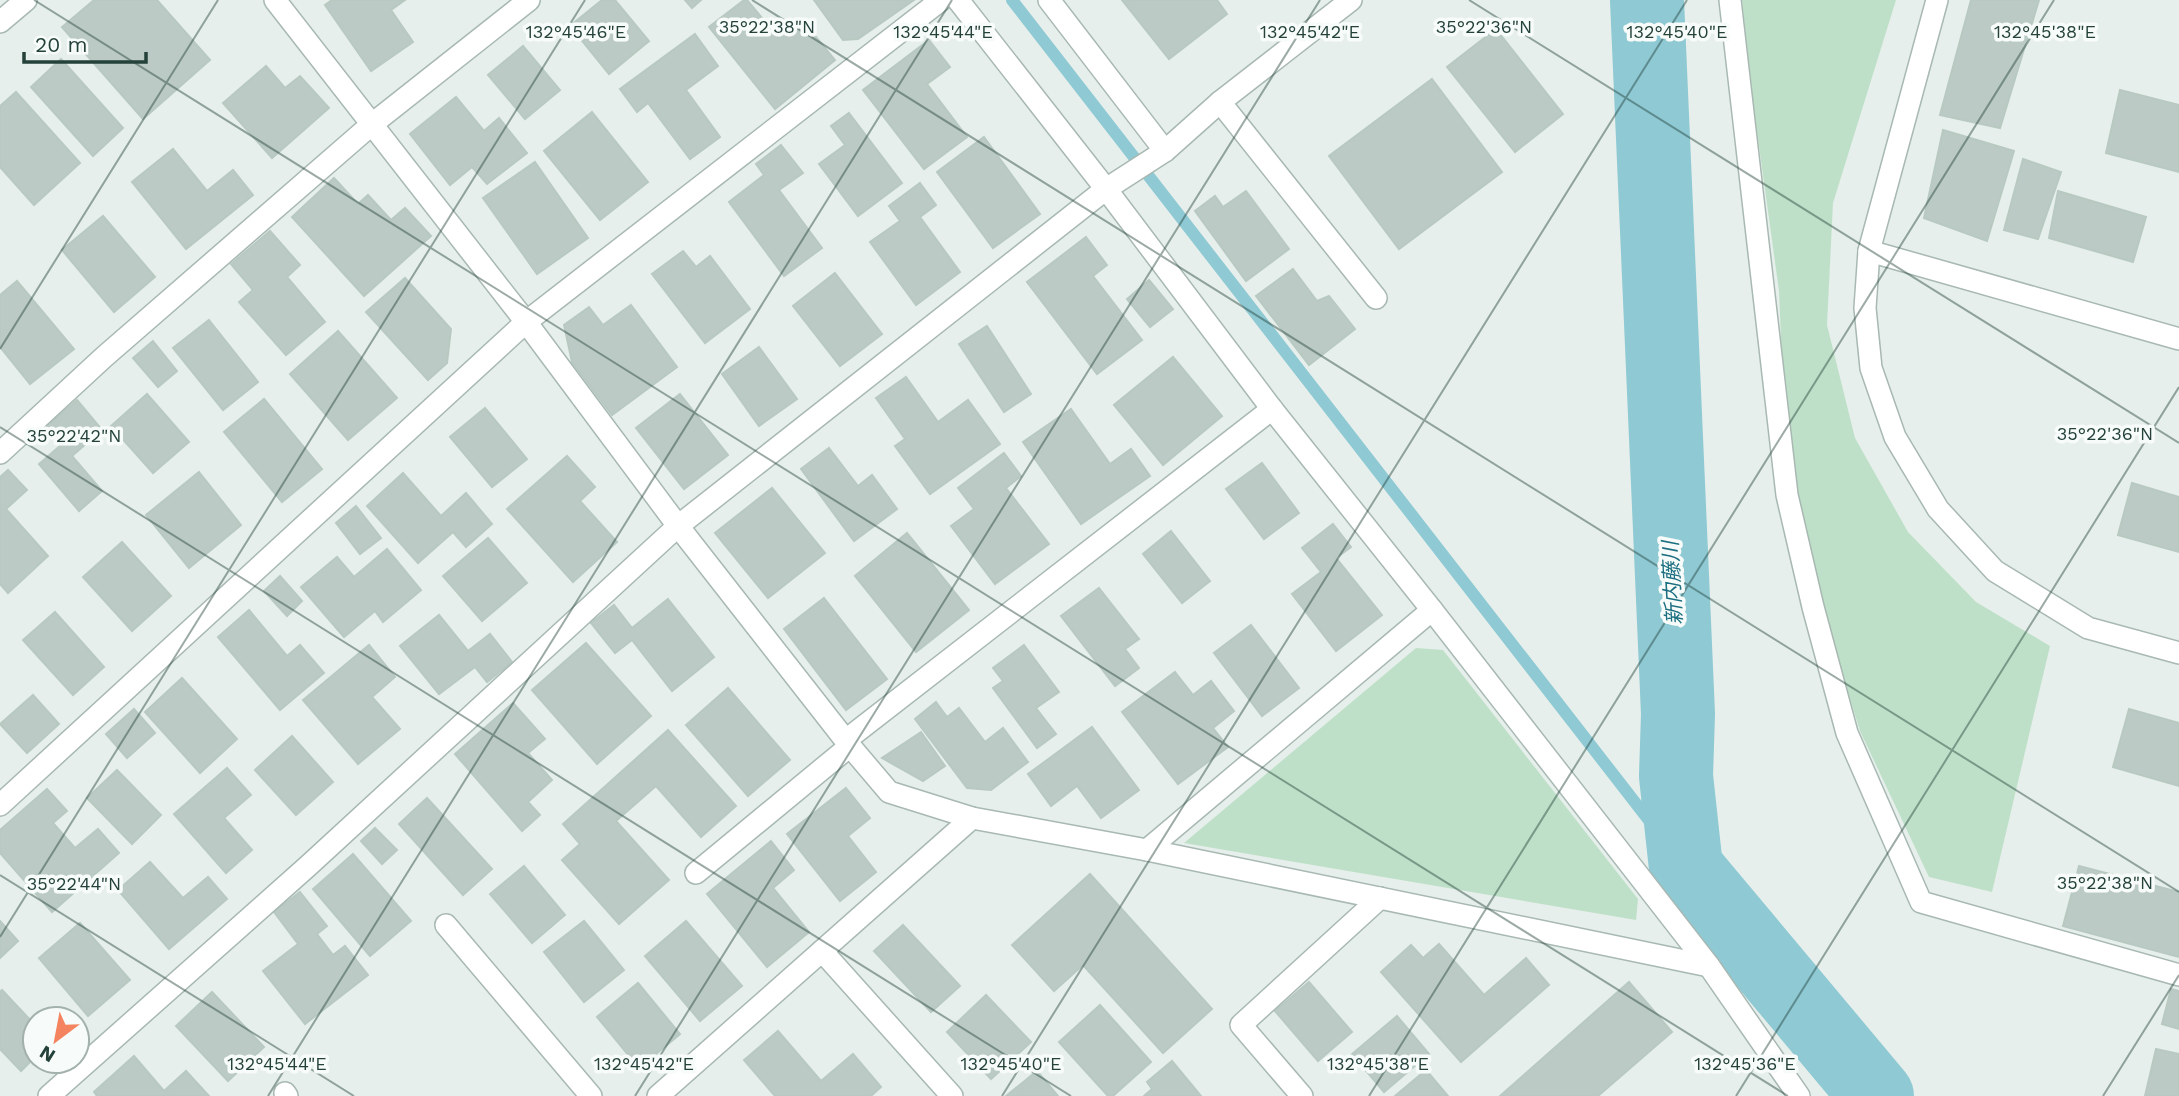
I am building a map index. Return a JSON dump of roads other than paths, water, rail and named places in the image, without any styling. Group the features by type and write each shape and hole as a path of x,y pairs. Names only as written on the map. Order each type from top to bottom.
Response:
{"street":[{"path":"0,22 26,0"},
{"path":"275,0 526,323 678,526 889,792 972,818 1147,850 1709,966"},
{"path":"0,453 104,357 371,125 529,0"},
{"path":"0,805 526,323 941,0"},
{"path":"958,0 1106,189 1272,409 1709,966 1799,1096"},
{"path":"1049,0 1165,151"},
{"path":"49,1096 308,866 678,526 1106,189 1165,151 1220,102 1351,0"},
{"path":"1730,0 1787,495 1813,607 1847,733 1921,902 2179,975"},
{"path":"1937,0 1869,251 1865,308 1871,368 1895,438 1938,509 1995,571 2088,628 2179,653"},
{"path":"1220,102 1376,298"},
{"path":"1869,251 2179,339"},
{"path":"696,873 848,743 1272,409"},
{"path":"1147,850 1432,610"},
{"path":"658,1096 972,818"},
{"path":"1302,1096 1241,1025 1380,898"},
{"path":"446,925 592,1096"},
{"path":"821,951 952,1096"}],"waterway":[{"path":"1012,0 1686,868"},
{"name":"新内藤川","path":"1647,0 1678,714 1676,776 1686,868 1877,1096"}]}
